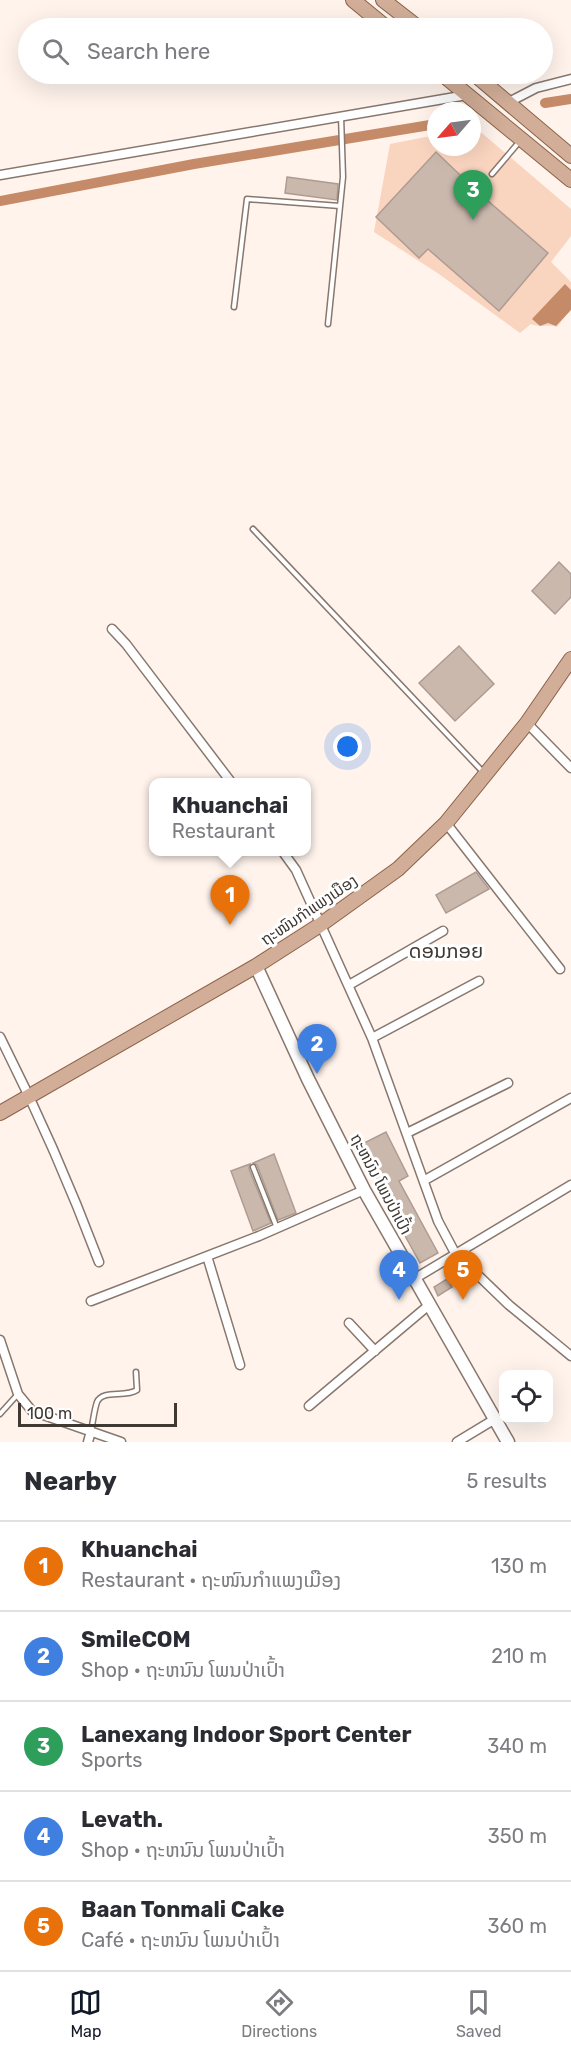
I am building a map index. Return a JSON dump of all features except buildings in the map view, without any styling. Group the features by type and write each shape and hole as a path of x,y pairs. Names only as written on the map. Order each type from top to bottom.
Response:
{"main road":[{"path":"353,0 375,18"},
{"path":"383,0 406,18"},
{"path":"454,84 523,138 571,180"},
{"path":"486,84 571,156"},
{"name":"ຖະໜົນກຳແພງເມືອງ","path":"0,1113 256,966 320,925 398,869 446,824 527,723 571,659"}],"street":[{"path":"553,84 571,79"},
{"path":"509,102 536,88 552,84"},
{"path":"0,175 467,94"},
{"path":"112,629 126,644 227,778"},
{"path":"527,723 571,768"},
{"path":"446,824 560,969"},
{"path":"286,856 296,870 372,1038 438,1221 455,1253 509,1305 571,1356"},
{"path":"349,986 443,931"},
{"name":"ຖະຫນົນ ໂພນປ່າເປົ້າ","path":"256,966 308,1079 364,1190 508,1442"},
{"path":"372,1038 479,981"},
{"path":"0,1037 30,1095 70,1186 99,1262"},
{"path":"407,1134 508,1083"},
{"path":"424,1180 571,1098"},
{"path":"414,1279 571,1185"},
{"path":"91,1301 277,1228 364,1190"},
{"path":"207,1256 240,1365"},
{"path":"309,1406 429,1305"},
{"path":"349,1323 375,1351"},
{"path":"0,1340 18,1394 27,1407 36,1414 121,1442"},
{"path":"456,1442 495,1419"},
{"path":"88,1442 91,1431"}],"lane":[{"path":"328,324 343,177 340,115"},
{"path":"492,174 523,138"},
{"path":"234,307 247,199 340,206"},
{"path":"253,529 486,774"},
{"path":"253,1167 277,1228"},
{"path":"91,1431 97,1402 106,1394 125,1395 137,1390 136,1372"},
{"path":"0,1414 18,1394"}],"shaded area":[{"path":"481,132 571,209 571,236 551,262 571,282 571,309 557,327 531,324 520,333 439,274 374,232 390,144 427,137 427,156 481,156"},
{"path":"565,284 571,290 571,310 556,326 548,323 540,326 532,319"}],"waterway":[{"path":"545,103 571,99"},
{"path":"0,201 194,164 427,125"}],"place":[{"name":"Lanexang Indoor Sport Center","path":"473,220"},
{"name":"Khuanchai","path":"230,925"},
{"name":"SmileCOM","path":"317,1074"},
{"name":"Levath.","path":"399,1300"},
{"name":"Baan Tonmali Cake","path":"463,1300"}],"district":[{"name":"ດອນກອຍ","path":"446,951"}]}
